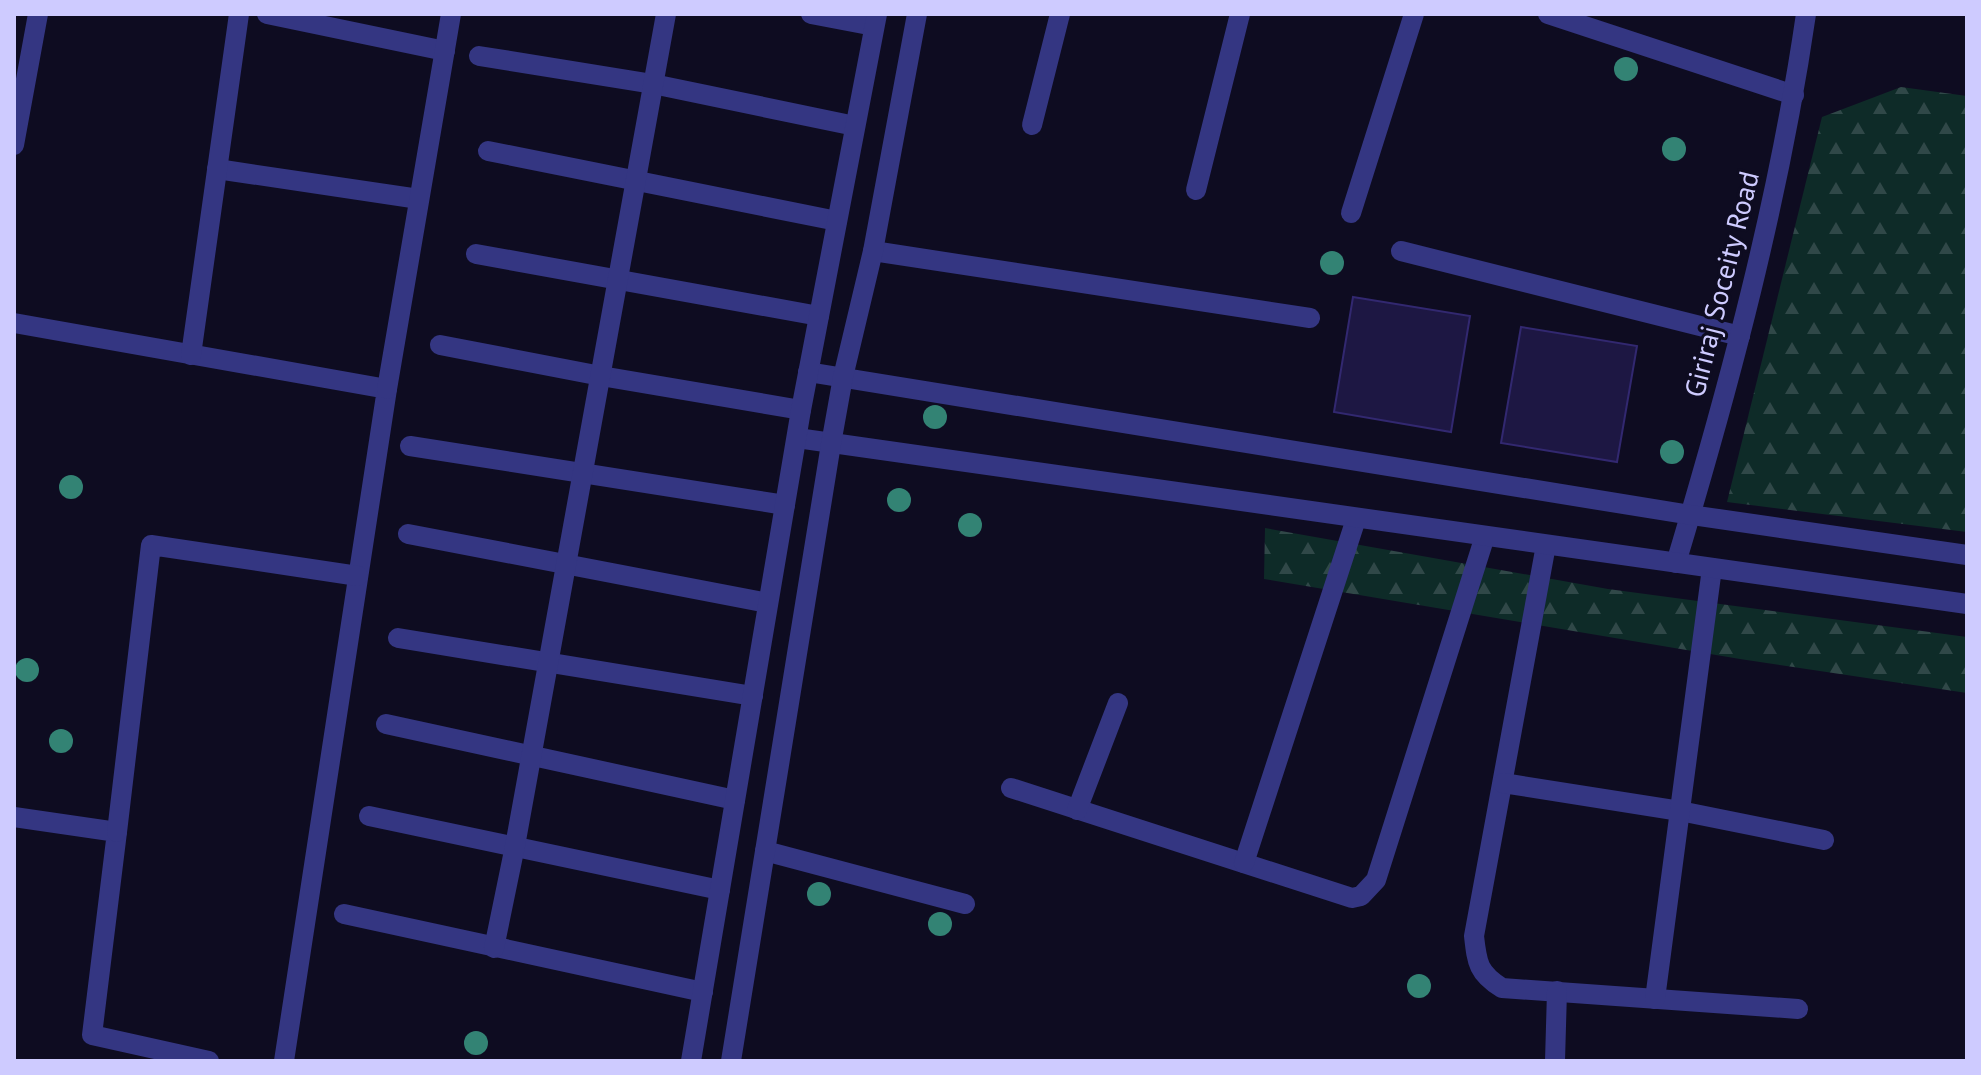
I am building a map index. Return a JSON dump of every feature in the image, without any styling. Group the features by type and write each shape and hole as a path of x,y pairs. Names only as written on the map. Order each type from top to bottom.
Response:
{"street":[{"path":"14,145 38,14"},
{"path":"191,355 239,14"},
{"path":"267,14 445,51"},
{"path":"284,1061 387,389 451,14"},
{"path":"494,948 532,755 666,14"},
{"path":"691,1061 801,410 875,20 811,14"},
{"path":"731,1061 831,444 843,377 873,251 917,14"},
{"path":"1032,125 1060,14"},
{"path":"1196,190 1240,14"},
{"path":"1351,213 1414,14"},
{"path":"1548,14 1794,95"},
{"name":"Giriraj Soceity Road","path":"1676,563 1740,336 1794,95 1806,14"},
{"path":"479,56 653,84 855,126"},
{"path":"488,151 837,221"},
{"path":"217,169 419,199"},
{"path":"873,251 1310,318"},
{"path":"1401,251 1740,336"},
{"path":"476,254 819,316"},
{"path":"14,323 387,389"},
{"path":"440,345 801,410"},
{"path":"808,372 1691,515 1967,555"},
{"path":"797,438 1967,604"},
{"path":"410,446 785,505"},
{"path":"1244,863 1356,519"},
{"path":"408,534 768,603"},
{"path":"1011,788 1352,898 1361,896 1370,890 1376,880 1485,536"},
{"path":"209,1061 92,1035 151,545 358,576"},
{"path":"1546,545 1474,936 1477,959 1485,977 1502,988 1798,1009"},
{"path":"1655,999 1712,568"},
{"path":"398,638 753,696"},
{"path":"1077,810 1118,703"},
{"path":"386,724 735,800"},
{"path":"1503,783 1680,811 1824,840"},
{"path":"369,816 720,890"},
{"path":"14,817 117,832"},
{"path":"765,851 965,904"},
{"path":"344,914 703,992"},
{"path":"1555,1061 1557,991"}],"green space":[{"path":"1901,87 1967,96 1967,532 1727,502 1822,117"},
{"path":"1265,528 1608,589 1967,637 1967,693 1740,659 1264,579"}],"building":[{"path":"1353,297 1470,316 1451,432 1334,412"},
{"path":"1521,327 1637,346 1617,462 1501,443"}]}
